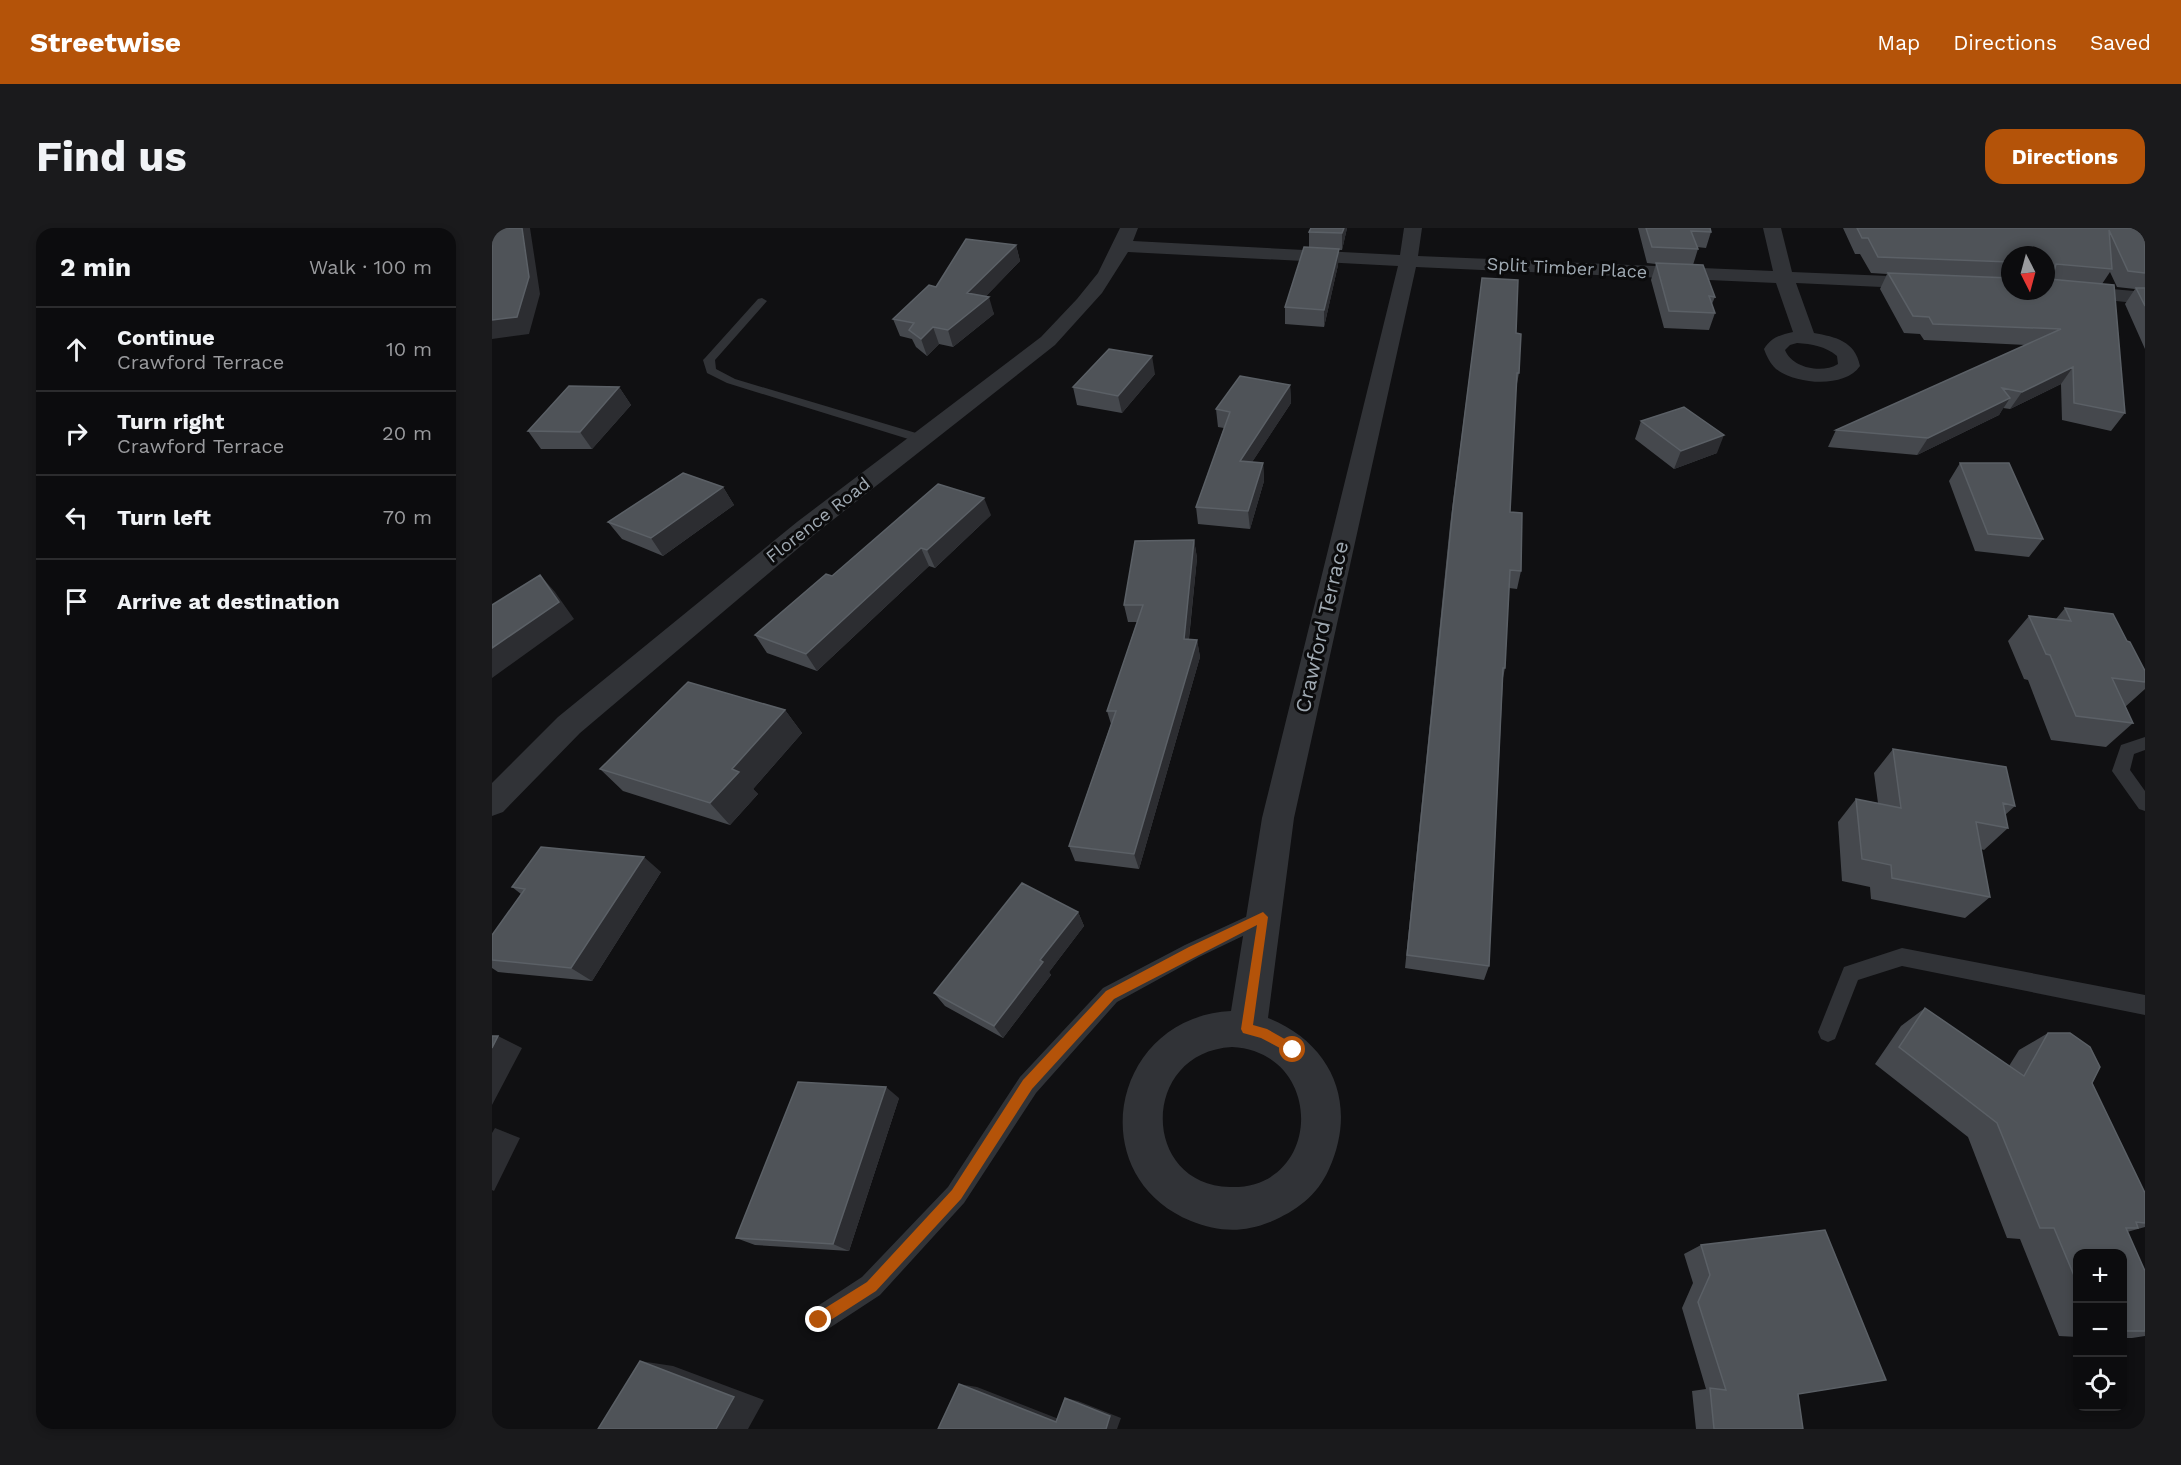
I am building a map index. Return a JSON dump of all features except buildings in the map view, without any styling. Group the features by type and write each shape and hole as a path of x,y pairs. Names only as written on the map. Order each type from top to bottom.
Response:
{"street":[{"name":"Crawford Terrace","path":"1247,1029 1278,818 1408,261 1413,228"},
{"path":"1772,228 1784,277 1805,337"},
{"name":"Split Timber Place","path":"1126,237 1408,261 2001,287"},
{"name":"Florence Road","path":"492,803 569,725 806,528 1048,341 1080,310 1126,237"},
{"path":"2055,290 2145,298"},
{"path":"1247,1029 1279,1040 1304,1062 1320,1093 1321,1130 1316,1147 1307,1164 1280,1193 1244,1208 1205,1207 1188,1201 1173,1191 1159,1177 1149,1162 1142,1136 1143,1107 1147,1090 1167,1060 1181,1048 1212,1032 1247,1029"}],"lane":[{"path":"762,302 709,360 711,371 731,381 922,439"},
{"path":"2145,743 2127,750 2121,771 2145,804"},
{"path":"819,1320 871,1286 957,1195 1028,1084 1110,995 1192,951 1263,917"},
{"path":"1828,1032 1851,973 1902,957 2145,1005"}],"route":[{"path":"819,1320 871,1286 957,1195 1028,1084 1110,995 1192,951 1263,917 1247,1029 1279,1040 1293,1050"}]}
